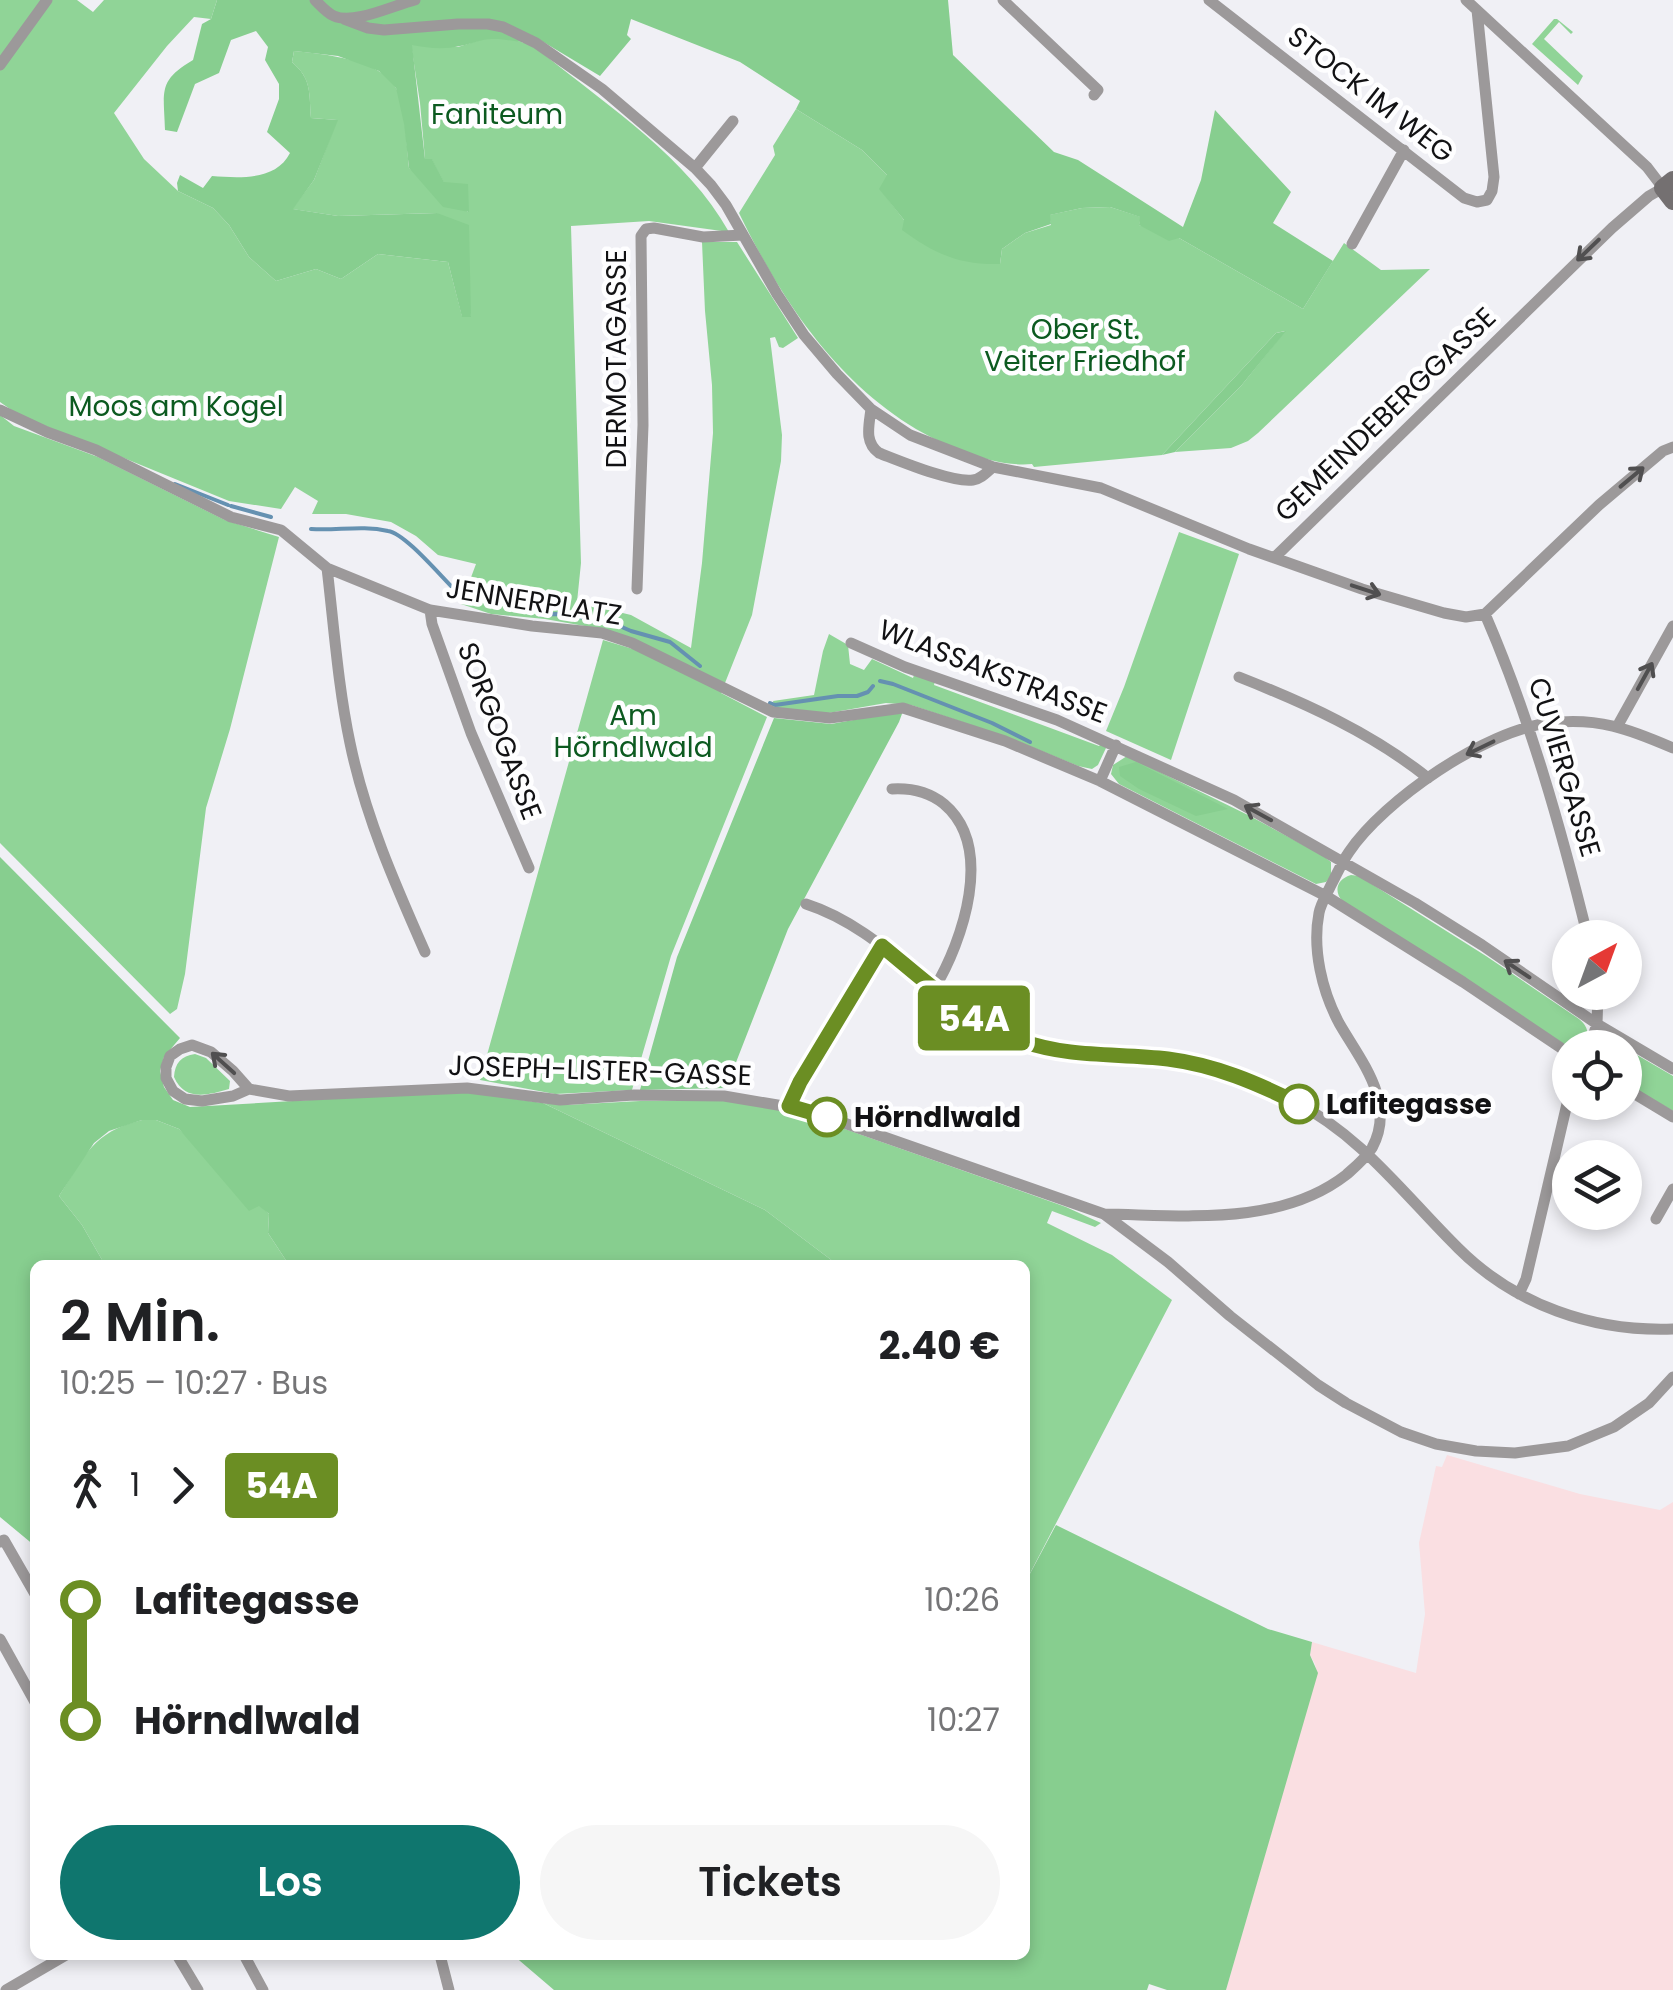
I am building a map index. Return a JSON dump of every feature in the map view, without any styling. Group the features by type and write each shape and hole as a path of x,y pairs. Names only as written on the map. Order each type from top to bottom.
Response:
{"street":[{"path":"0,65 47,0"},
{"name":"GEMEINDEBERGGASSE","path":"315,0 330,15 368,28 473,24 503,27 536,43 610,94 696,168 726,205 804,335 871,410 910,435 993,467 1100,488 1274,558 1612,228 1649,196 1670,190"},
{"path":"344,18 415,0"},
{"path":"1003,0 1098,90 1094,95"},
{"name":"STOCK IM WEG","path":"1208,0 1464,198 1476,202 1487,200 1494,176 1477,10"},
{"path":"1466,0 1670,190"},
{"path":"1477,10 1486,0"},
{"path":"696,168 733,121"},
{"path":"1352,244 1404,150"},
{"name":"DERMOTAGASSE","path":"637,588 643,424 641,236 654,228 703,237 743,235"},
{"path":"0,410 96,450 231,516 280,530 328,568 336,662 361,788 426,952"},
{"name":"GEMEINDEBERGGASSE","path":"871,410 869,440 879,453 964,479 979,478 993,467"},
{"path":"1274,558 1444,613 1466,617 1485,614 1598,506 1663,451 1673,447"},
{"name":"JENNERPLATZ","path":"328,568 430,610 602,633 632,643 773,712 830,718 903,708 1005,742 1100,781"},
{"name":"SORGOGASSE","path":"430,610 471,732 528,868"},
{"name":"CUVIERGASSE","path":"1485,614 1528,728 1584,920"},
{"path":"1618,726 1673,626"},
{"name":"WLASSAKSTRASSE","path":"852,643 1058,720 1234,800 1482,945 1597,1024 1673,1069"},
{"path":"1239,678 1340,722 1428,778"},
{"path":"1104,1214 1215,1216 1267,1208 1333,1184 1368,1153 1377,1135 1380,1109 1371,1076 1328,998 1320,966 1320,909 1350,850 1378,819 1428,778 1490,742 1528,728 1565,722 1618,726 1673,748"},
{"name":"WLASSAKSTRASSE","path":"1100,781 1116,745"},
{"path":"1100,781 1326,896 1552,1042"},
{"path":"892,789 932,796 954,814 966,838 970,869 964,918 954,951 934,988"},
{"path":"806,904 844,919 976,1019 998,1031 1043,1048 1096,1056 1172,1060 1216,1069 1299,1104 1338,1128 1368,1153 1461,1251 1519,1294 1567,1315 1598,1323 1673,1328"},
{"path":"789,1106 882,946"},
{"path":"1595,1030 1597,1010"},
{"name":"JOSEPH-LISTER-GASSE","path":"249,1089 211,1052 196,1046 180,1049 170,1056 166,1067 166,1078 173,1090 184,1099 202,1101 249,1089 289,1096 467,1088 560,1100 634,1095 724,1096 789,1106 1104,1214 1168,1262 1300,1373 1346,1404 1400,1432 1436,1444 1515,1454 1568,1446 1614,1427 1649,1403 1673,1377"},
{"path":"1642,1098 1673,1117"},
{"path":"1519,1294 1526,1279 1563,1120"},
{"path":"1656,1219 1673,1189"},
{"path":"0,1542 4,1540 30,1585"},
{"path":"0,1639 30,1693"},
{"path":"6,1990 57,1960"},
{"path":"180,1960 198,1990"},
{"path":"247,1960 264,1990"},
{"path":"441,1960 449,1990"}],"shaded area":[{"path":"1447,1455 1580,1494 1660,1510 1673,1502 1673,1990 1226,1990 1317,1673 1310,1655 1312,1642 1416,1673 1425,1614 1419,1543 1436,1466 1442,1467"}],"green space":[{"path":"0,0 77,0 93,12 104,0 217,0 211,19 194,17 114,113 144,159 178,191 213,208 249,257 276,281 316,269 341,279 378,254 448,262 462,316 471,316 437,213 338,216 292,209 314,180 337,120 311,118 308,87 292,62 294,51 365,64 388,78 402,105 409,168 468,212 468,185 444,183 432,160 425,159 411,44 458,47 483,39 506,38 529,44 646,135 692,180 729,232 649,221 571,226 581,563 577,602 631,615 691,648 713,433 702,242 737,242 798,338 783,348 775,337 770,338 782,435 781,461 752,615 721,693 767,717 671,956 632,1090 555,1094 480,1080 603,640 633,649 607,630 491,614 461,604 476,564 438,555 391,522 346,514 312,514 318,501 295,487 281,509 229,501 17,414 0,402"},
{"path":"217,0 948,0 953,55 1054,152 1078,160 1183,227 1201,180 1215,110 1291,192 1273,223 1333,261 1303,309 1179,238 1169,241 1139,225 1140,217 1110,207 1050,215 1051,224 1025,233 1002,249 1000,264 948,256 902,230 904,220 879,189 887,175 862,150 796,109 800,101 740,62 631,19 627,35 631,39 600,76 540,40 488,39 442,48 412,45 425,159 432,159 444,182 468,184 469,212 443,207 409,168 396,88 379,71 338,56 294,51 292,62 308,87 311,118 338,120 314,180 293,209 338,216 437,213 469,225 471,317 462,317 448,262 378,254 341,279 316,269 276,281 249,257 213,208 178,191 177,183 180,175 203,188 212,176 266,173 276,169 290,153 267,132 279,99 279,84 265,60 268,47 256,31 231,40 219,73 195,84 177,132 165,130 168,81 193,60 202,24 211,19"},
{"path":"1557,19 1573,32 1559,22 1544,39 1583,76 1578,85 1532,44"},
{"name":"Ober St. Veiter Friedhof","path":"796,109 862,150 888,176 880,189 904,220 1000,264 1002,249 1025,233 1051,225 1049,215 1110,207 1141,217 1139,225 1179,238 1303,309 1344,243 1381,270 1430,269 1248,441 1231,448 1175,452 1241,386 1285,331 1276,333 1162,455 1034,467 990,460 926,435 859,386 803,322 758,250 739,213 775,155 773,146"},
{"path":"1286,331 1241,386 1175,452 1162,455 1276,333"},
{"path":"0,415 14,426 98,457 225,520 279,537 206,808 185,974 177,1009 170,1014 0,843"},
{"path":"1179,532 1239,554 1171,760 1106,731"},
{"path":"829,634 848,645 850,664 864,670 872,659 913,678 914,675 935,681 934,685 1106,748 1092,769 911,705 886,703 823,714 775,709 773,701 814,695"},
{"path":"903,711 788,929 726,1088 640,1090 677,957 774,718 831,724"},
{"path":"1127,756 1322,855 1331,862 1331,876 1316,884 1119,784 1111,774 1113,765"},
{"path":"1136,762 1228,809 1196,816 1139,789 1120,776 1119,767"},
{"path":"0,857 180,1038 164,1057 160,1071 173,1100 190,1107 446,1092 543,1103 765,1210 831,1260 286,1260 268,1233 269,1214 259,1206 249,1211 179,1129 156,1120 142,1120 109,1131 94,1143 59,1196 102,1260 30,1260 30,1542 0,1517"},
{"path":"1359,876 1486,956 1552,1001 1552,1010 1566,1010 1579,1019 1586,1030 1552,1030 1552,1036 1343,902 1338,894 1342,879"},
{"path":"195,1054 206,1058 230,1081 229,1089 198,1095 179,1085 174,1077 177,1064"},
{"path":"1642,1058 1673,1076 1673,1111 1642,1093"},
{"path":"727,1100 808,1116 1066,1207 1101,1223 1095,1227 1052,1211 1047,1223 1112,1255 1172,1300 1030,1573 1030,1260 831,1260 765,1210 543,1103"},
{"path":"156,1120 179,1129 269,1214 268,1233 286,1260 102,1260 59,1196 92,1148 125,1125"},
{"path":"1056,1525 1268,1629 1312,1642 1310,1655 1318,1673 1226,1990 1167,1990 1149,1984 1147,1990 554,1990 519,1960 1030,1960 1030,1574"}],"waterway":[{"path":"175,484 228,505"},
{"path":"231,506 271,517"},
{"path":"311,529 369,528 396,534 463,598"},
{"path":"541,615 608,621 670,642 700,666"},
{"path":"880,681 992,723 1030,742"},
{"path":"770,703 857,696 873,686"}],"bus line":[{"name":"54A","path":"827,1117 789,1106 882,946 955,1005 1018,1040 1067,1052 1172,1060 1216,1069 1299,1104"}],"place":[{"name":"Lafitegasse","path":"1299,1104"},
{"name":"Hörndlwald","path":"827,1117"}],"park label":[{"name":"Faniteum","path":"497,114"},
{"name":"Moos am Kogel","path":"176,406"},
{"name":"Am Hörndlwald","path":"633,731"}]}
